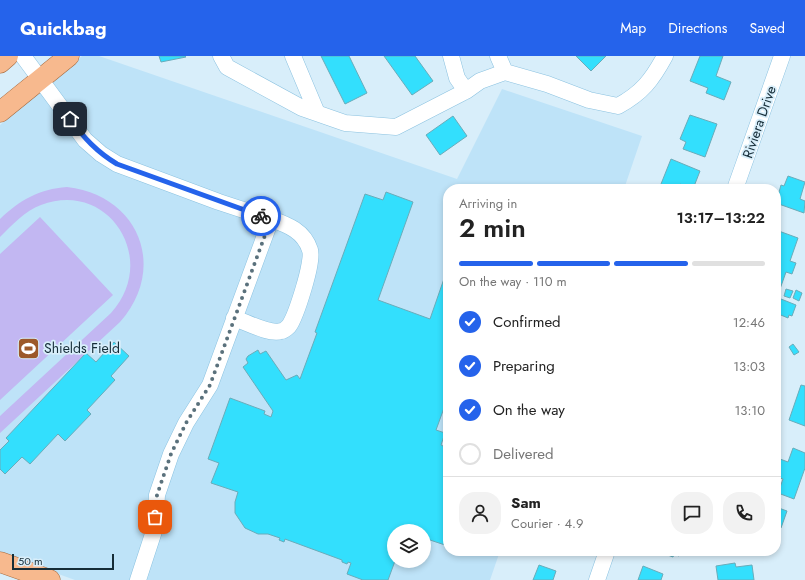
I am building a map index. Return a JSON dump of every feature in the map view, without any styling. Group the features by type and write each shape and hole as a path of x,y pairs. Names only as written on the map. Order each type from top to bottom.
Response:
{"main road":[{"path":"0,63 8,56"},
{"path":"0,112 69,56"},
{"path":"0,562 50,580"}],"street":[{"path":"23,56 85,140 106,158 117,164 213,200 271,219 298,231 310,249 312,257 298,303 289,326 283,331 276,333 234,318"},
{"path":"221,56 228,68 284,99 317,113 345,123 396,128 466,92 480,81 505,72 547,84 589,100 618,106 636,96 655,75 665,56"},
{"path":"293,56 317,113"},
{"path":"451,56 457,78 466,92"},
{"path":"498,56 505,72"},
{"name":"Riviera Drive","path":"737,184 782,56"},
{"path":"138,580 155,528 157,495 171,454 186,423 210,385 271,219"},
{"path":"597,580 605,556"}],"shaded area":[{"path":"82,56 99,56 457,179 502,89 642,136 626,184 443,184 443,556 498,556 490,580 75,580 0,553 0,125"},
{"path":"67,187 92,193 112,204 128,219 138,237 143,258 142,279 134,301 120,322 0,433 0,416 111,313 125,292 130,270 128,248 120,229 106,214 87,203 65,200 41,205 24,215 0,237 0,219 15,206 39,193"},
{"name":"Shields Field","path":"40,217 113,295 0,400 0,254"}],"building":[{"path":"159,56 185,56 186,57 161,62"},
{"path":"321,56 349,56 367,93 345,104"},
{"path":"384,56 415,56 433,81 412,95"},
{"path":"576,56 606,56 591,71"},
{"path":"700,56 723,56 716,76 731,82 724,100 706,93 708,88 690,81"},
{"path":"690,115 717,124 705,157 683,149 686,142 680,139"},
{"path":"453,116 467,136 440,155 426,135"},
{"path":"671,159 700,171 695,184 661,184"},
{"path":"788,176 805,182 800,199 805,201 804,213 781,205 781,185 784,186"},
{"path":"386,192 413,202 378,300 430,319 443,282 443,411 436,430 443,432 441,445 443,446 443,544 431,540 431,524 387,524 387,568 392,568 388,580 363,580 347,574 351,563 348,562 347,564 342,562 342,560 285,539 284,542 279,540 280,538 268,534 258,534 245,528 235,513 235,502 238,492 211,483 219,463 208,459 230,398 265,411 264,414 271,417 273,411 243,367 248,363 246,359 248,356 258,350 260,354 266,351 286,380 297,375 300,379 317,333 315,332 365,194 383,200"},
{"path":"781,232 798,238 790,261 796,263 792,274 786,272 781,286"},
{"path":"786,289 793,291 790,298 784,296"},
{"path":"796,290 802,293 799,301 793,298"},
{"path":"781,299 796,305 792,316 789,315 788,318 781,315"},
{"path":"114,342 129,356 111,376 115,380 87,410 91,414 65,441 58,434 30,464 22,457 5,474 0,469 0,450 9,441 6,438 86,353 96,362"},
{"path":"793,344 799,352 794,355 789,347"},
{"path":"801,385 805,386 805,426 789,420"},
{"path":"793,448 805,453 805,468 794,499 781,494 781,485 783,479 781,478 781,459 788,462"},
{"path":"781,509 787,511 781,528"},
{"path":"735,563 736,567 752,565 754,580 718,580 716,566"},
{"path":"539,565 556,571 553,580 533,580"},
{"path":"643,566 663,574 661,580 638,580"}],"way so far":[{"path":"155,517 157,495 171,454 186,423 202,400 210,385 271,219 261,216"}],"place":[{"name":"Shields Field","path":"28,348"}],"route":[{"path":"70,119 85,140 101,154 117,164 261,216"}]}
